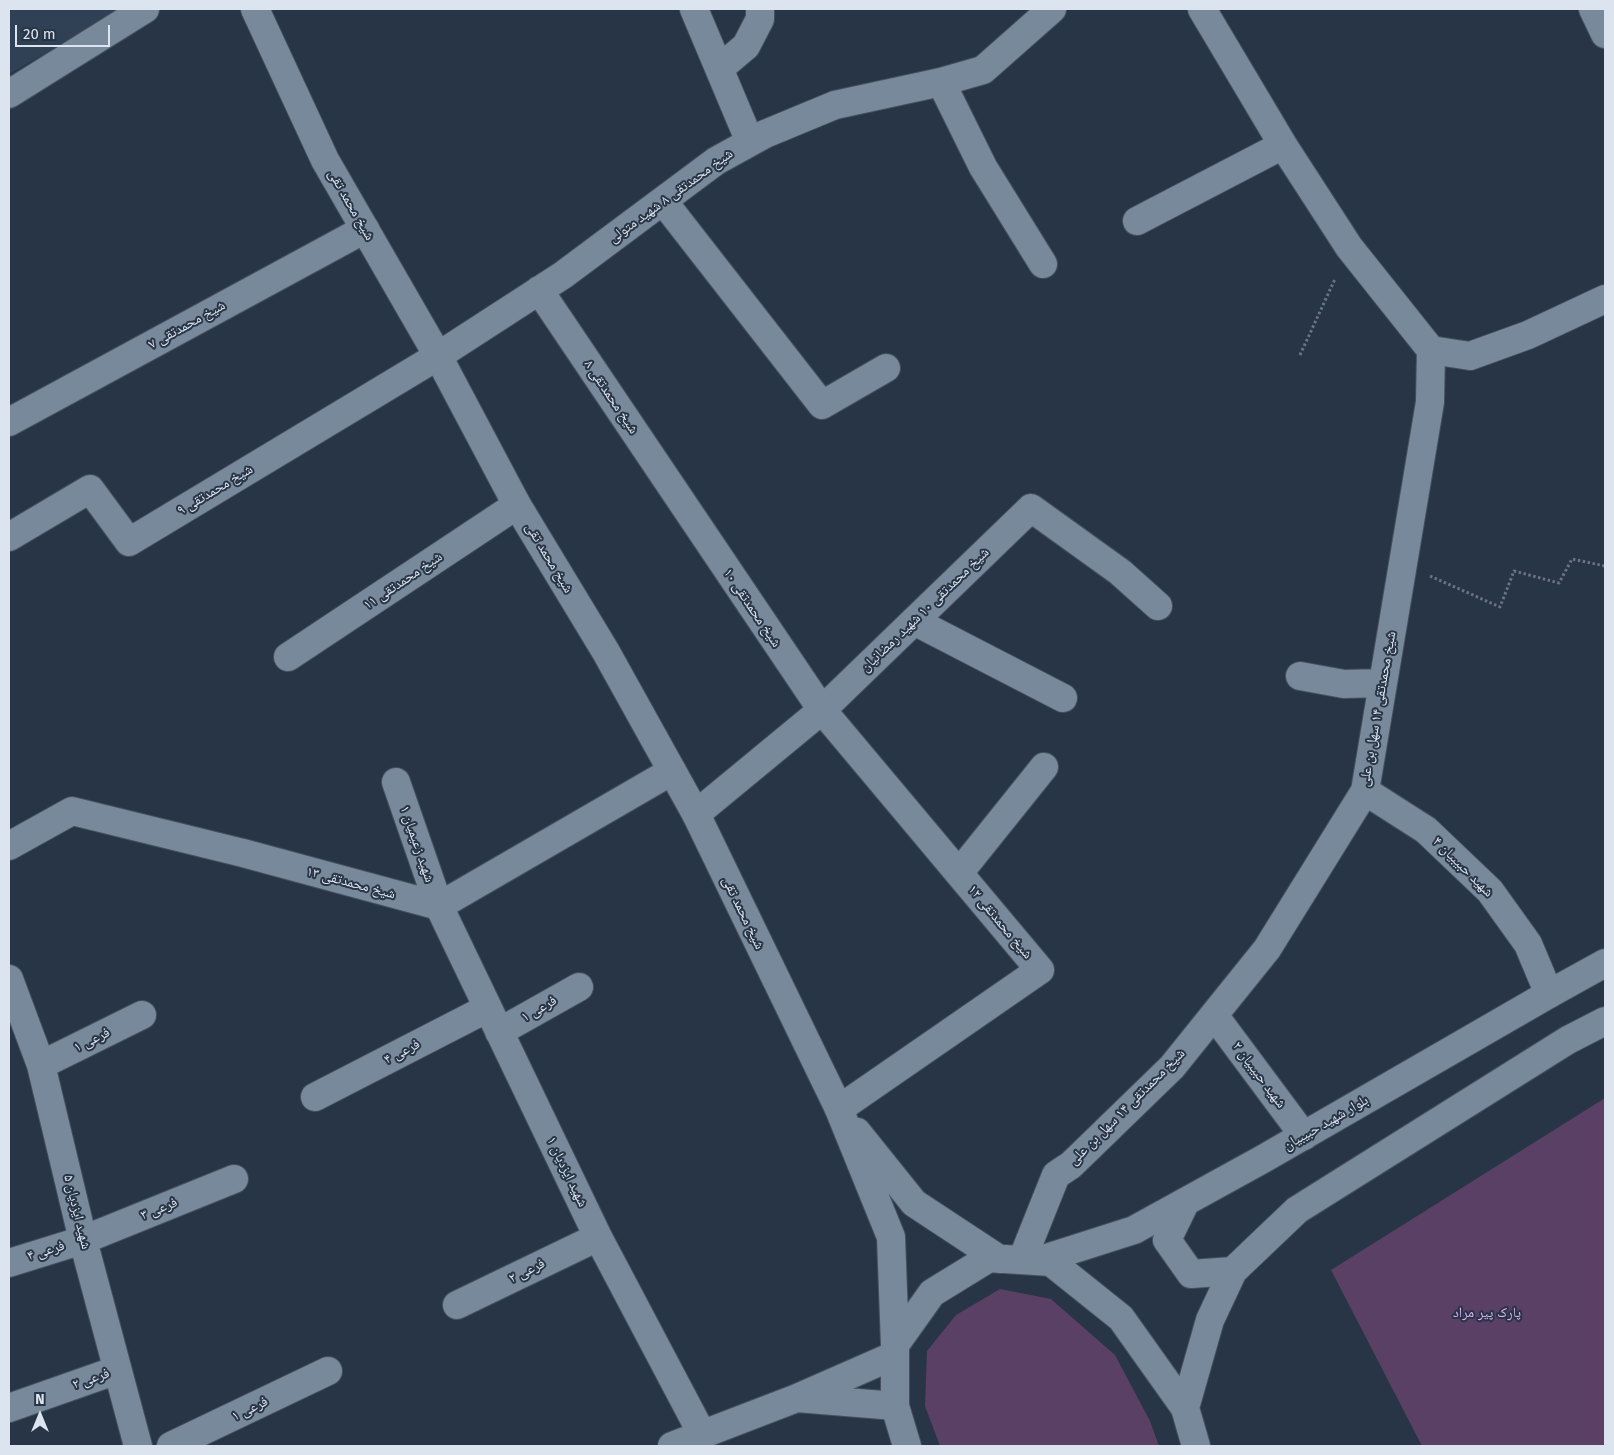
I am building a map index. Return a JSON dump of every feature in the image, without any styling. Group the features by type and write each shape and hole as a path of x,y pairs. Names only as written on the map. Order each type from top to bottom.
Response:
{"street":[{"path":"9,94 145,9"},
{"name":"شیخ محمد تقی","path":"255,9 325,160 438,356 518,505 606,652 696,814 839,1109"},
{"path":"694,9 750,142"},
{"path":"720,68 746,46 760,19 760,9"},
{"name":"شیخ محمدتقی ۸ شهید متولی","path":"438,356 563,275 716,162 750,142 835,105 941,82 983,70 1052,9"},
{"path":"1202,9 1283,145 1349,247 1431,350 1470,356 1528,335 1605,298"},
{"path":"1593,9 1605,34"},
{"path":"941,82 983,167 1043,264"},
{"path":"1137,221 1283,145"},
{"path":"663,201 822,405 886,368"},
{"name":"شیخ محمدتقی ۷","path":"9,422 365,229"},
{"name":"شیخ محمدتقی ۸","path":"539,290 683,505"},
{"name":"شیخ محمدتقی ۱۴ سهل بن علی","path":"1019,1260 1056,1175 1071,1164 1172,1067 1214,1015 1267,949 1365,791 1430,402 1431,350"},
{"name":"شیخ محمدتقی ۹","path":"9,537 90,489 129,542 438,356"},
{"name":"شیخ محمدتقی ۱۱","path":"288,657 518,505"},
{"name":"شیخ محمدتقی ۱۰","path":"683,505 822,710"},
{"name":"شیخ محمدتقی ۱۰ شهید رمضانیان","path":"696,814 822,710 1031,508 1120,572 1158,606"},
{"path":"914,622 1063,698"},
{"path":"1300,676 1344,684 1383,683"},
{"name":"شیخ محمدتقی ۱۲","path":"822,710 1040,970 839,1109"},
{"path":"959,873 1044,767"},
{"path":"439,906 672,771"},
{"name":"شهید زعیمیان ۱","path":"396,782 439,906"},
{"name":"شهید حبیبیان ۴","path":"1365,791 1426,830 1490,891 1528,944 1549,994"},
{"name":"شیخ محمدتقی ۱۳","path":"9,846 72,811 243,853 439,906"},
{"name":"شهید ایزدیان ۱","path":"439,906 598,1237 702,1434"},
{"name":"بلوار شهید حبیبیان","path":"895,1350 932,1293 989,1258 1019,1260 1134,1230 1304,1136 1605,963"},
{"name":"فرعی ۱","path":"493,1020 579,987"},
{"name":"شهید ایزدیان ۵","path":"12,996 41,1065 83,1240 138,1446"},
{"name":"فرعی ۱","path":"41,1065 142,1015"},
{"name":"شهید حبیبیان ۲","path":"1214,1015 1304,1136"},
{"name":"فرعی ۴","path":"315,1097 493,1020"},
{"path":"1185,1408 1210,1320 1233,1271 1297,1210 1568,1040 1605,1021"},
{"path":"839,1109 914,1203 1019,1260 1051,1262 1121,1318 1185,1408 1196,1446"},
{"path":"839,1109 890,1237 895,1350 895,1406 907,1446"},
{"name":"فرعی ۳","path":"83,1240 234,1179"},
{"path":"1185,1203 1167,1240 1191,1274 1233,1271"},
{"name":"فرعی ۲","path":"457,1306 598,1237"},
{"name":"فرعی ۴","path":"9,1263 83,1240"},
{"path":"672,1446 797,1398 895,1350"},
{"name":"فرعی ۲","path":"9,1408 117,1370"},
{"name":"فرعی ۱","path":"172,1446 328,1371"},
{"path":"797,1398 895,1406"}],"path":[{"path":"1300,356 1349,247"},
{"path":"1403,564 1500,607 1514,571 1559,583 1572,559 1605,566"}],"shaded area":[{"path":"9,9 122,9 9,74"}],"green space":[{"name":"پارک پیر مراد","path":"1605,1098 1605,1446 1422,1446 1331,1270"},
{"path":"1000,1289 1051,1299 1115,1355 1150,1421 1159,1446 940,1446 925,1406 927,1351 956,1315"}]}
